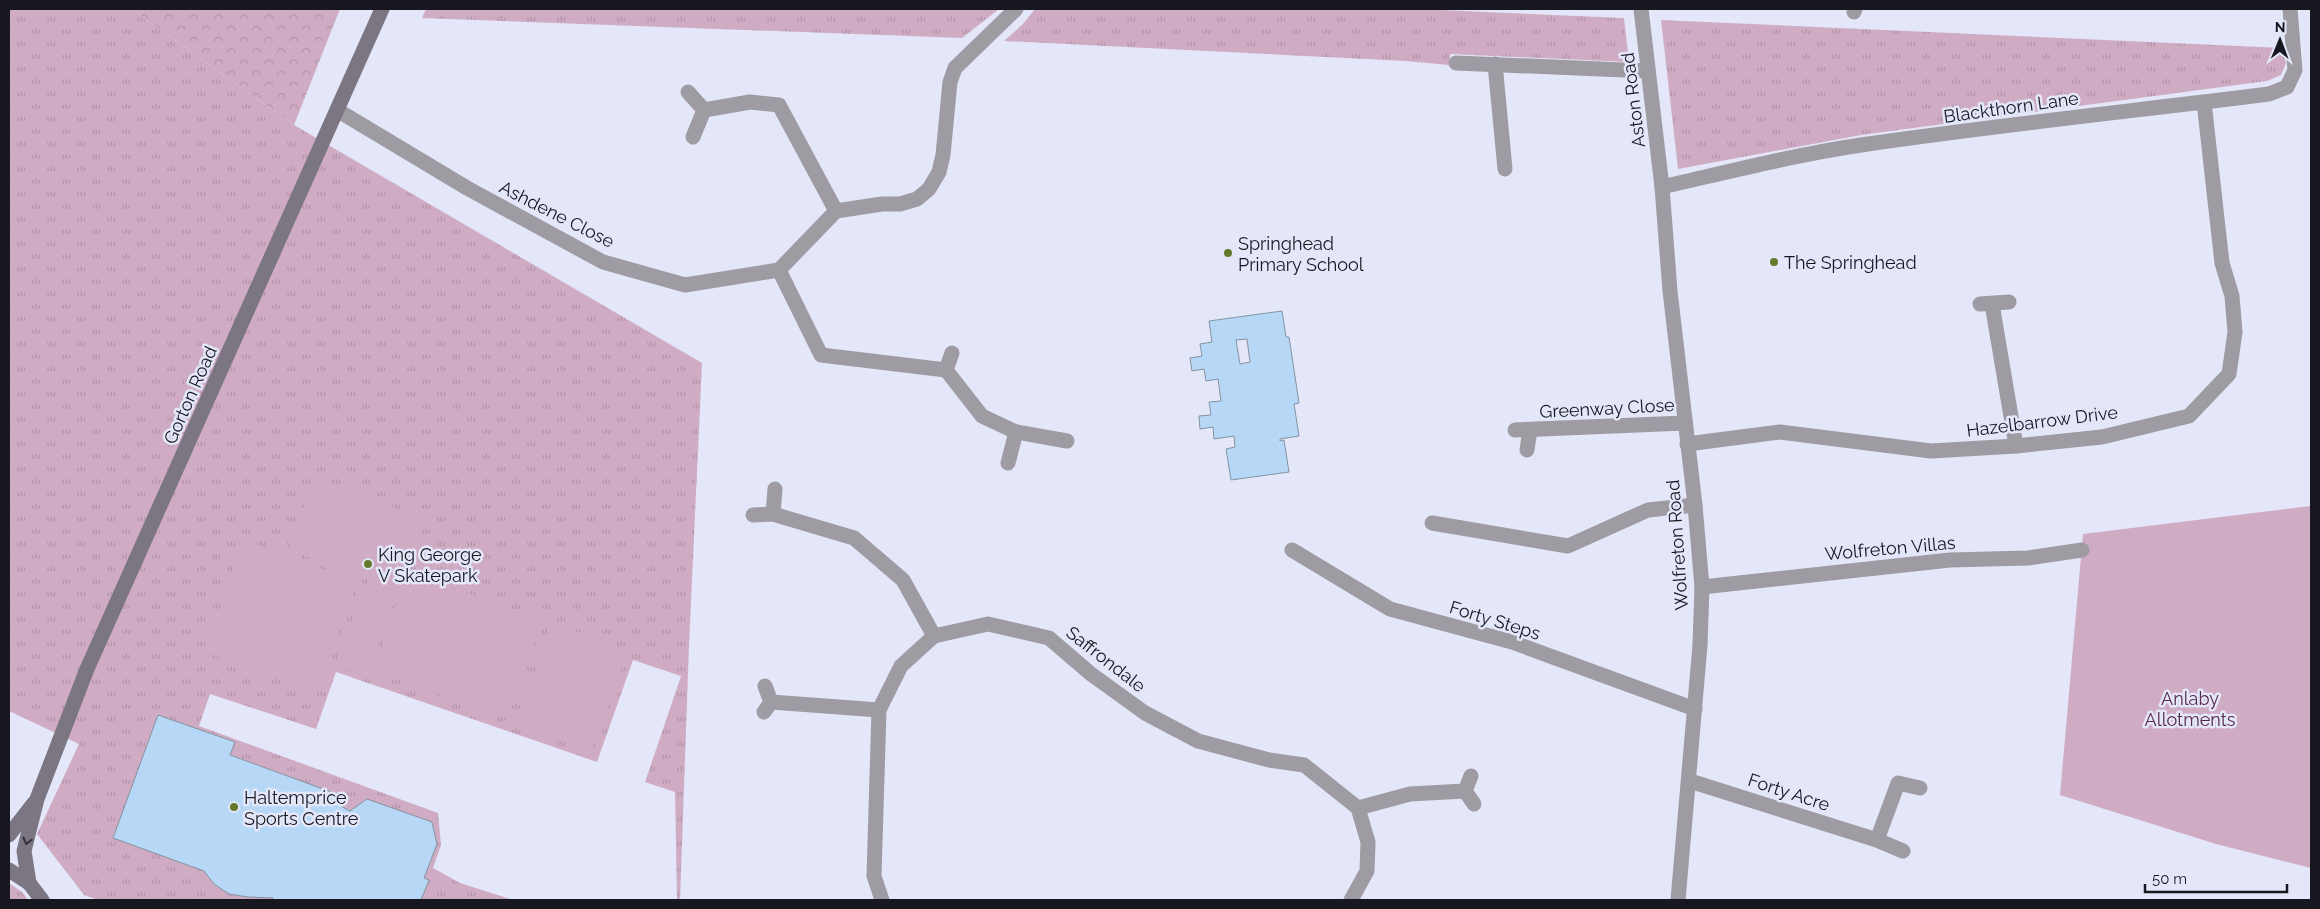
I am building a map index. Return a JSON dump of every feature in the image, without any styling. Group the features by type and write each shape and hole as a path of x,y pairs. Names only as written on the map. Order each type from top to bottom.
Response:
{"main road":[{"name":"Gorton Road","path":"29,883 24,851 37,799 87,669 382,9"},
{"name":"Gorton Road","path":"9,835 37,799"},
{"path":"9,870 29,883 42,900"}],"street":[{"path":"1016,9 964,57 955,68 950,82 943,155 939,172 928,189 918,199 900,204 882,204 836,211 779,270 821,355 946,370 982,416 1016,432 1066,441"},
{"name":"Aston Road","path":"1642,9 1662,187"},
{"name":"Blackthorn Lane","path":"1662,187 1764,163 1860,145 2269,94 2287,87 2295,70 2290,9"},
{"path":"1456,63 1648,71"},
{"path":"1495,64 1505,169"},
{"path":"688,92 704,110"},
{"path":"704,110 750,102 779,105 836,211"},
{"name":"Hazelbarrow Drive","path":"1687,444 1780,432 1931,451 2016,446 2102,437 2189,416 2229,374 2235,332 2232,296 2222,263 2204,102"},
{"name":"Ashdene Close","path":"337,110 467,188 602,262 685,284 779,270"},
{"path":"693,137 704,110"},
{"name":"Wolfreton Road","path":"1662,187 1670,291 1695,505 1702,586 1690,781 1678,900"},
{"path":"2009,302 1986,304 2016,446"},
{"path":"946,370 952,353"},
{"name":"Greenway Close","path":"1527,450 1522,430 1685,423"},
{"path":"1008,464 1016,432"},
{"path":"773,514 775,489"},
{"path":"1432,523 1568,546 1648,510 1695,505"},
{"path":"753,515 773,514 854,538 903,580 934,636"},
{"name":"Forty Steps","path":"1292,550 1390,609 1512,642 1695,709"},
{"name":"Wolfreton Villas","path":"1702,586 1950,560 2028,558 2082,550"},
{"name":"Saffrondale","path":"882,900 874,876 879,710 901,666 934,636 988,624 1049,638 1091,674 1145,713 1198,741 1269,760 1304,765 1358,808"},
{"path":"765,686 767,707 879,710"},
{"path":"1465,791 1470,776"},
{"name":"Forty Acre","path":"1690,781 1877,840 1903,850"},
{"path":"1877,840 1898,783 1920,788"},
{"path":"1351,900 1367,871 1368,842 1358,808 1410,794 1465,791"},
{"path":"1465,791 1474,804"}],"green space":[{"path":"9,9 131,9 294,125 702,363 680,900 677,900 675,792 645,782 681,676 633,660 597,762 336,672 316,729 210,694 199,726 438,813 441,845 433,868 460,883 513,900 98,900 84,895 37,834 79,744 9,711"},
{"path":"131,9 340,9 294,125"},
{"path":"426,9 999,9 962,38 422,18"},
{"path":"1035,9 1418,9 1624,18 1629,62 1450,54 1449,65 1405,61 1004,41 1023,24"},
{"path":"1661,20 2283,48 2286,63 2281,75 2267,81 1861,135 1678,169"},
{"name":"King George V Skatepark","path":"315,477 426,520 366,677 335,665 368,580 288,549"},
{"name":"Anlaby Allotments","path":"2311,506 2311,868 2216,844 2060,795 2083,534"},
{"path":"245,540 357,582 316,693 204,651"},
{"path":"408,572 543,620 507,719 373,671"},
{"path":"552,623 628,650 592,750 517,724"},
{"path":"9,883 23,893 28,900 9,900"}],"building":[{"name":"Springhead Primary School","path":"1282,311 1286,337 1289,337 1299,403 1294,404 1299,436 1280,439 1280,441 1284,440 1289,472 1231,480 1226,449 1235,447 1234,436 1214,439 1213,427 1200,429 1199,416 1211,415 1209,402 1221,401 1218,379 1206,381 1204,369 1192,371 1190,358 1202,356 1200,344 1212,342 1209,321","holes":["1247,339 1250,362 1240,364 1236,340"]},
{"name":"Haltemprice Sports Centre","path":"158,715 235,742 230,755 334,793 335,803 350,811 367,799 432,822 437,844 424,878 429,880 421,900 273,900 273,898 229,894 214,884 204,871 113,838"}],"place":[{"name":"Springhead Primary School","path":"1228,253"},
{"name":"The Springhead","path":"1774,262"},
{"name":"King George V Skatepark","path":"368,564"},
{"name":"Haltemprice Sports Centre","path":"234,807"}]}
